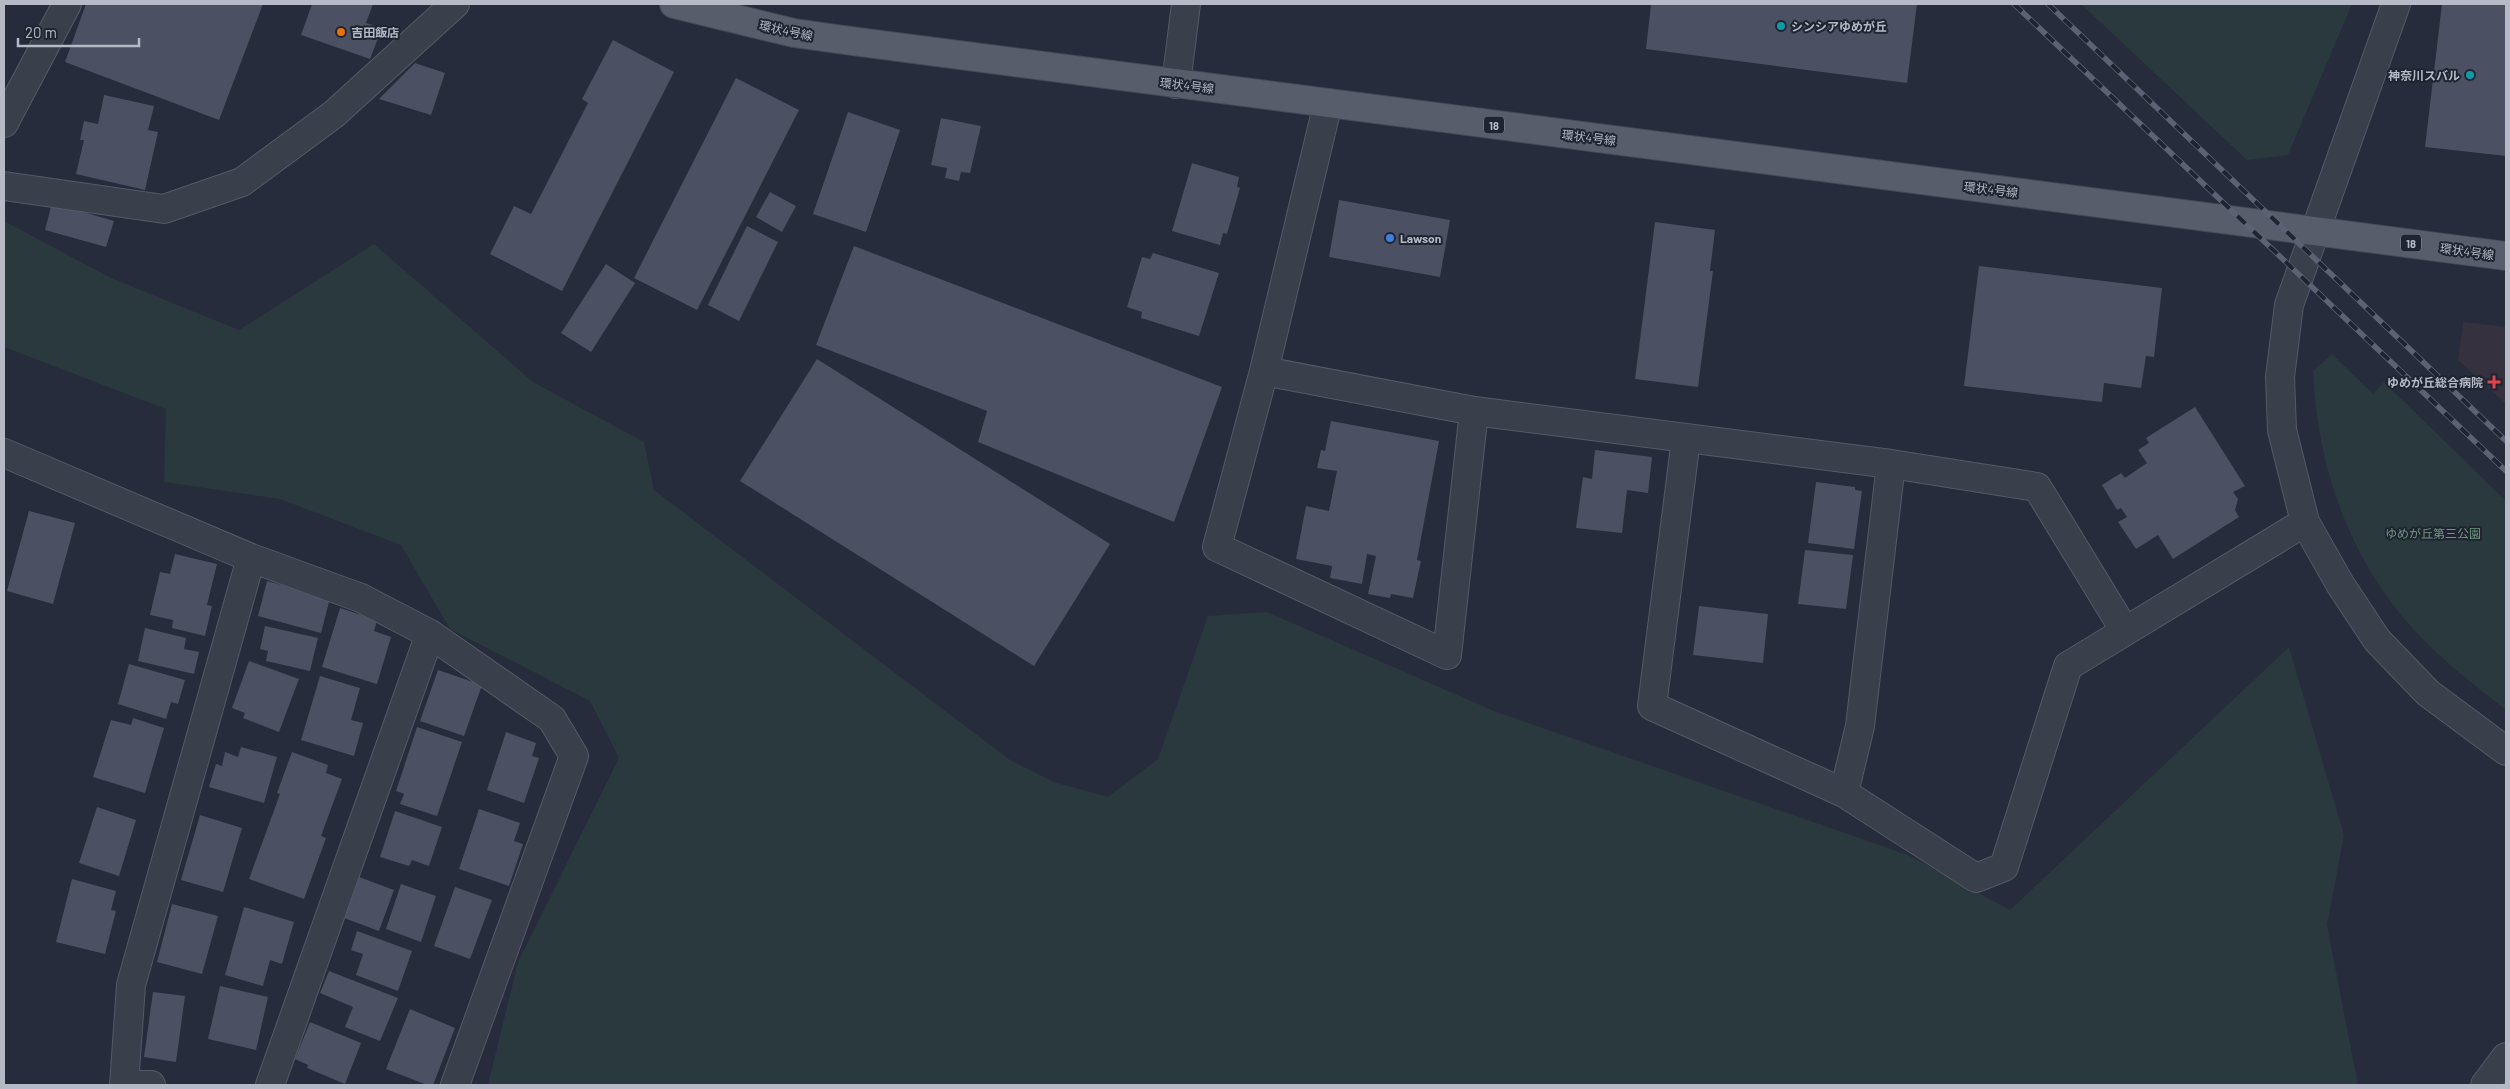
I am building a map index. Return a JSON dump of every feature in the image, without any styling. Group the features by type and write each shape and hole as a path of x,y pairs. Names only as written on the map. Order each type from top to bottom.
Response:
{"main road":[{"name":"環状4号線","path":"674,4 794,33 2506,256"}],"street":[{"path":"4,124 67,4"},
{"path":"4,186 164,209 242,182 334,114 456,4"},
{"path":"1176,84 1186,4"},
{"path":"2396,4 2289,305 2280,377 2282,430 2305,522 2340,584 2376,640 2428,693 2506,751"},
{"path":"1328,104 1264,371 1217,547 1447,655 1474,411"},
{"path":"1264,371 1474,411 1891,464 2037,486 2125,631"},
{"path":"1686,439 1652,706 1844,794 1976,878 2004,867 2068,666 2305,522"},
{"path":"4,453 251,558 361,598 430,634 552,719 574,756 455,1085"},
{"path":"1844,794 1860,726 1891,464"},
{"path":"152,1085 124,1084 131,985 251,558"},
{"path":"270,1085 430,634"},
{"path":"2485,1085 2506,1057"}],"shaded area":[{"name":"ゆめが丘総合病院","path":"2463,322 2506,327 2506,404 2458,360"}],"green space":[{"path":"2081,4 2352,4 2288,155 2247,160"},
{"path":"4,221 111,278 239,330 374,244 533,382 644,442 654,490 1010,760 1054,782 1108,797 1158,759 1208,616 1267,612 1494,711 1908,855 2010,910 2289,647 2344,835 2327,925 2358,1085 488,1085 518,962 619,758 590,701 450,629 401,545 280,499 164,482 166,409 4,347"},
{"name":"ゆめが丘第三公園","path":"2332,354 2373,394 2384,382 2506,501 2506,710 2447,662 2414,630 2371,573 2355,542 2341,510 2330,476 2321,442 2316,406 2313,371"}],"building":[{"path":"86,4 263,4 219,120 65,62"},
{"name":"吉田飯店","path":"312,4 373,4 366,23 382,28 370,59 301,35"},
{"name":"シンシアゆめが丘","path":"1651,4 1917,4 1907,83 1646,49"},
{"name":"神奈川スバル","path":"2442,4 2506,4 2506,156 2425,147"},
{"path":"613,40 674,72 562,291 490,254 514,206 531,214 588,103 582,99"},
{"path":"415,63 445,73 431,115 379,99"},
{"path":"736,78 799,110 697,310 634,278"},
{"path":"104,95 154,106 148,130 158,132 145,190 76,174 84,140 80,140 84,121 98,124"},
{"path":"848,112 900,130 866,232 813,214"},
{"path":"941,118 981,126 970,173 961,172 959,181 945,178 947,168 931,165"},
{"path":"1192,163 1239,177 1237,187 1240,188 1227,234 1223,233 1220,245 1172,231"},
{"path":"770,192 796,206 782,232 756,217"},
{"name":"Lawson","path":"1339,200 1450,220 1440,277 1329,257"},
{"path":"52,203 114,221 106,247 45,230"},
{"path":"1655,222 1715,230 1710,271 1713,271 1698,387 1635,379"},
{"path":"747,226 778,242 739,321 708,305"},
{"path":"854,246 1222,387 1174,522 978,442 987,411 816,345"},
{"path":"1153,253 1219,273 1199,336 1141,318 1142,312 1127,307 1142,257 1150,259"},
{"path":"606,264 635,283 591,352 561,333"},
{"path":"1979,266 2162,288 2154,357 2146,356 2141,388 2104,383 2102,402 1964,386"},
{"path":"817,359 1110,544 1034,666 740,481"},
{"path":"2195,407 2245,486 2233,492 2238,499 2235,510 2239,517 2173,559 2158,535 2136,549 2118,522 2127,517 2121,508 2117,510 2102,485 2121,473 2125,478 2147,463 2138,450 2149,443 2146,438"},
{"path":"1331,421 1439,441 1417,560 1421,561 1413,598 1391,594 1390,598 1368,594 1376,556 1367,554 1362,584 1330,578 1332,566 1296,559 1306,506 1329,511 1337,471 1317,468 1321,450 1325,451"},
{"path":"1595,450 1652,457 1648,493 1627,490 1622,533 1576,528 1583,477 1592,479"},
{"path":"1816,482 1855,487 1855,490 1862,491 1854,549 1808,543"},
{"path":"29,511 75,523 53,604 7,591"},
{"path":"1805,550 1853,555 1846,609 1798,604"},
{"path":"175,554 217,564 207,605 212,606 205,636 172,628 173,620 150,615 160,572 170,574"},
{"path":"267,581 330,598 321,633 258,616"},
{"path":"1699,606 1768,614 1763,663 1693,655"},
{"path":"340,608 377,620 374,631 391,637 377,684 322,667"},
{"path":"265,626 318,638 310,671 266,661 268,651 260,649"},
{"path":"145,628 186,638 184,649 199,652 194,674 138,661"},
{"path":"249,661 299,679 279,732 243,718 245,713 232,708"},
{"path":"129,664 185,680 178,704 171,702 166,719 118,704"},
{"path":"438,670 482,685 464,736 420,721"},
{"path":"320,676 360,688 351,720 363,723 354,756 301,740"},
{"path":"133,718 164,728 145,793 93,777 111,720 131,725"},
{"path":"417,727 462,742 437,816 400,804 404,794 396,791"},
{"path":"506,732 536,743 532,756 539,758 524,803 487,790"},
{"path":"241,747 277,757 264,803 209,787 216,764 222,766 225,752 238,757"},
{"path":"292,752 328,765 326,773 342,779 321,836 326,838 304,899 249,879 280,794 277,793"},
{"path":"97,807 136,820 119,876 79,863"},
{"path":"479,809 520,823 514,841 523,844 509,886 459,869"},
{"path":"395,811 442,827 429,866 412,860 409,866 380,857"},
{"path":"200,815 242,828 223,892 181,880"},
{"path":"359,877 394,890 379,931 344,918"},
{"path":"72,879 116,891 111,910 116,911 105,954 56,942"},
{"path":"401,884 436,896 421,942 386,929"},
{"path":"455,887 492,900 470,959 434,946"},
{"path":"172,904 218,916 202,974 157,962"},
{"path":"244,907 294,922 282,964 270,960 263,986 225,975"},
{"path":"357,931 412,951 398,991 356,975 363,954 351,950"},
{"path":"329,971 398,998 380,1041 345,1027 353,1007 320,993"},
{"path":"220,986 268,997 256,1050 208,1039"},
{"path":"153,992 185,996 176,1062 144,1057"},
{"path":"410,1009 455,1028 433,1085 427,1085 386,1069"},
{"path":"310,1022 361,1043 345,1084 307,1068 308,1065 295,1059"}],"railway":[{"path":"2014,4 2506,471"},
{"path":"2048,4 2506,441"}],"place":[{"name":"シンシアゆめが丘","path":"1781,26"},
{"name":"吉田飯店","path":"341,32"},
{"name":"神奈川スバル","path":"2470,75"},
{"name":"Lawson","path":"1390,238"},
{"name":"ゆめが丘総合病院","path":"2494,382"}]}
